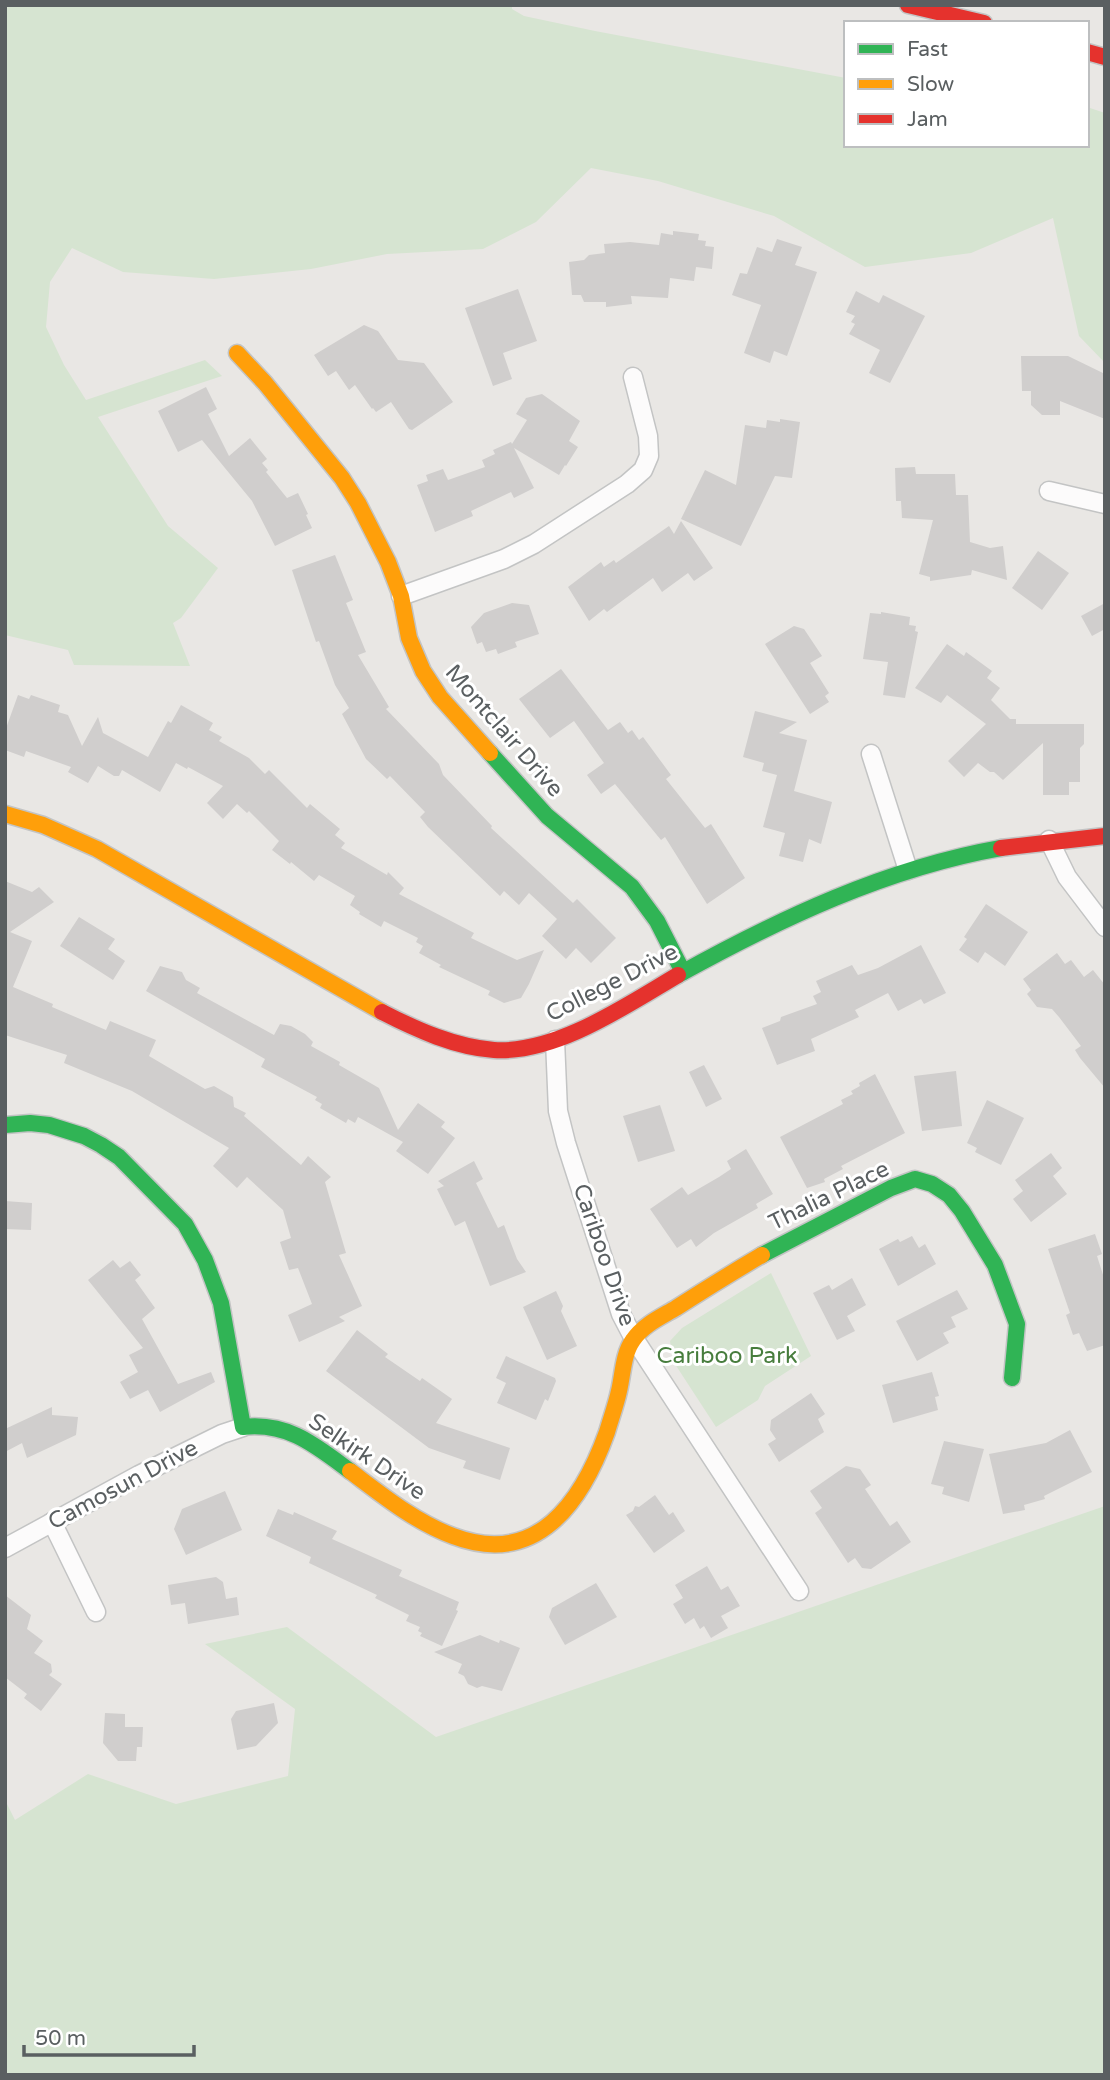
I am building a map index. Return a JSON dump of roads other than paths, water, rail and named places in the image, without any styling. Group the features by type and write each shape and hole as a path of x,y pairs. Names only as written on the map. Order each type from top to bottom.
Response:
{"main road":[{"path":"908,5 976,21"},
{"name":"Montclair Drive","path":"237,353 265,383 342,478 374,531 401,596 409,638 423,671 440,697 562,832 632,887 657,920 683,972"},
{"name":"College Drive","path":"5,814 48,826 96,849 377,1009 441,1037 481,1049 500,1051 555,1040 586,1026 683,972 830,901 908,870 973,853 1049,840 1105,836"},
{"path":"5,1125 49,1125 84,1136 101,1145 128,1165 185,1224 205,1260 221,1303 243,1427"},
{"name":"Thalia Place","path":"634,1338 746,1264 891,1188 915,1179 932,1184 948,1195 962,1211 995,1265 1017,1324 1012,1378"},
{"name":"Selkirk Drive","path":"243,1427 268,1426 291,1432 422,1521 448,1535 479,1544 514,1544 535,1536 554,1523 570,1505 585,1480 600,1448 634,1338"}],"street":[{"path":"401,596 504,559 524,549 627,484 643,470 649,456 648,436 633,377"},
{"path":"1049,491 1105,504"},
{"path":"871,754 908,870"},
{"path":"1049,840 1067,877 1105,927"},
{"name":"Cariboo Drive","path":"555,1040 558,1111 621,1314 799,1591"},
{"name":"Camosun Drive","path":"5,1548 200,1444 243,1427"},
{"path":"52,1522 96,1612"}],"park label":[{"name":"Cariboo Park","path":"727,1356"}]}
